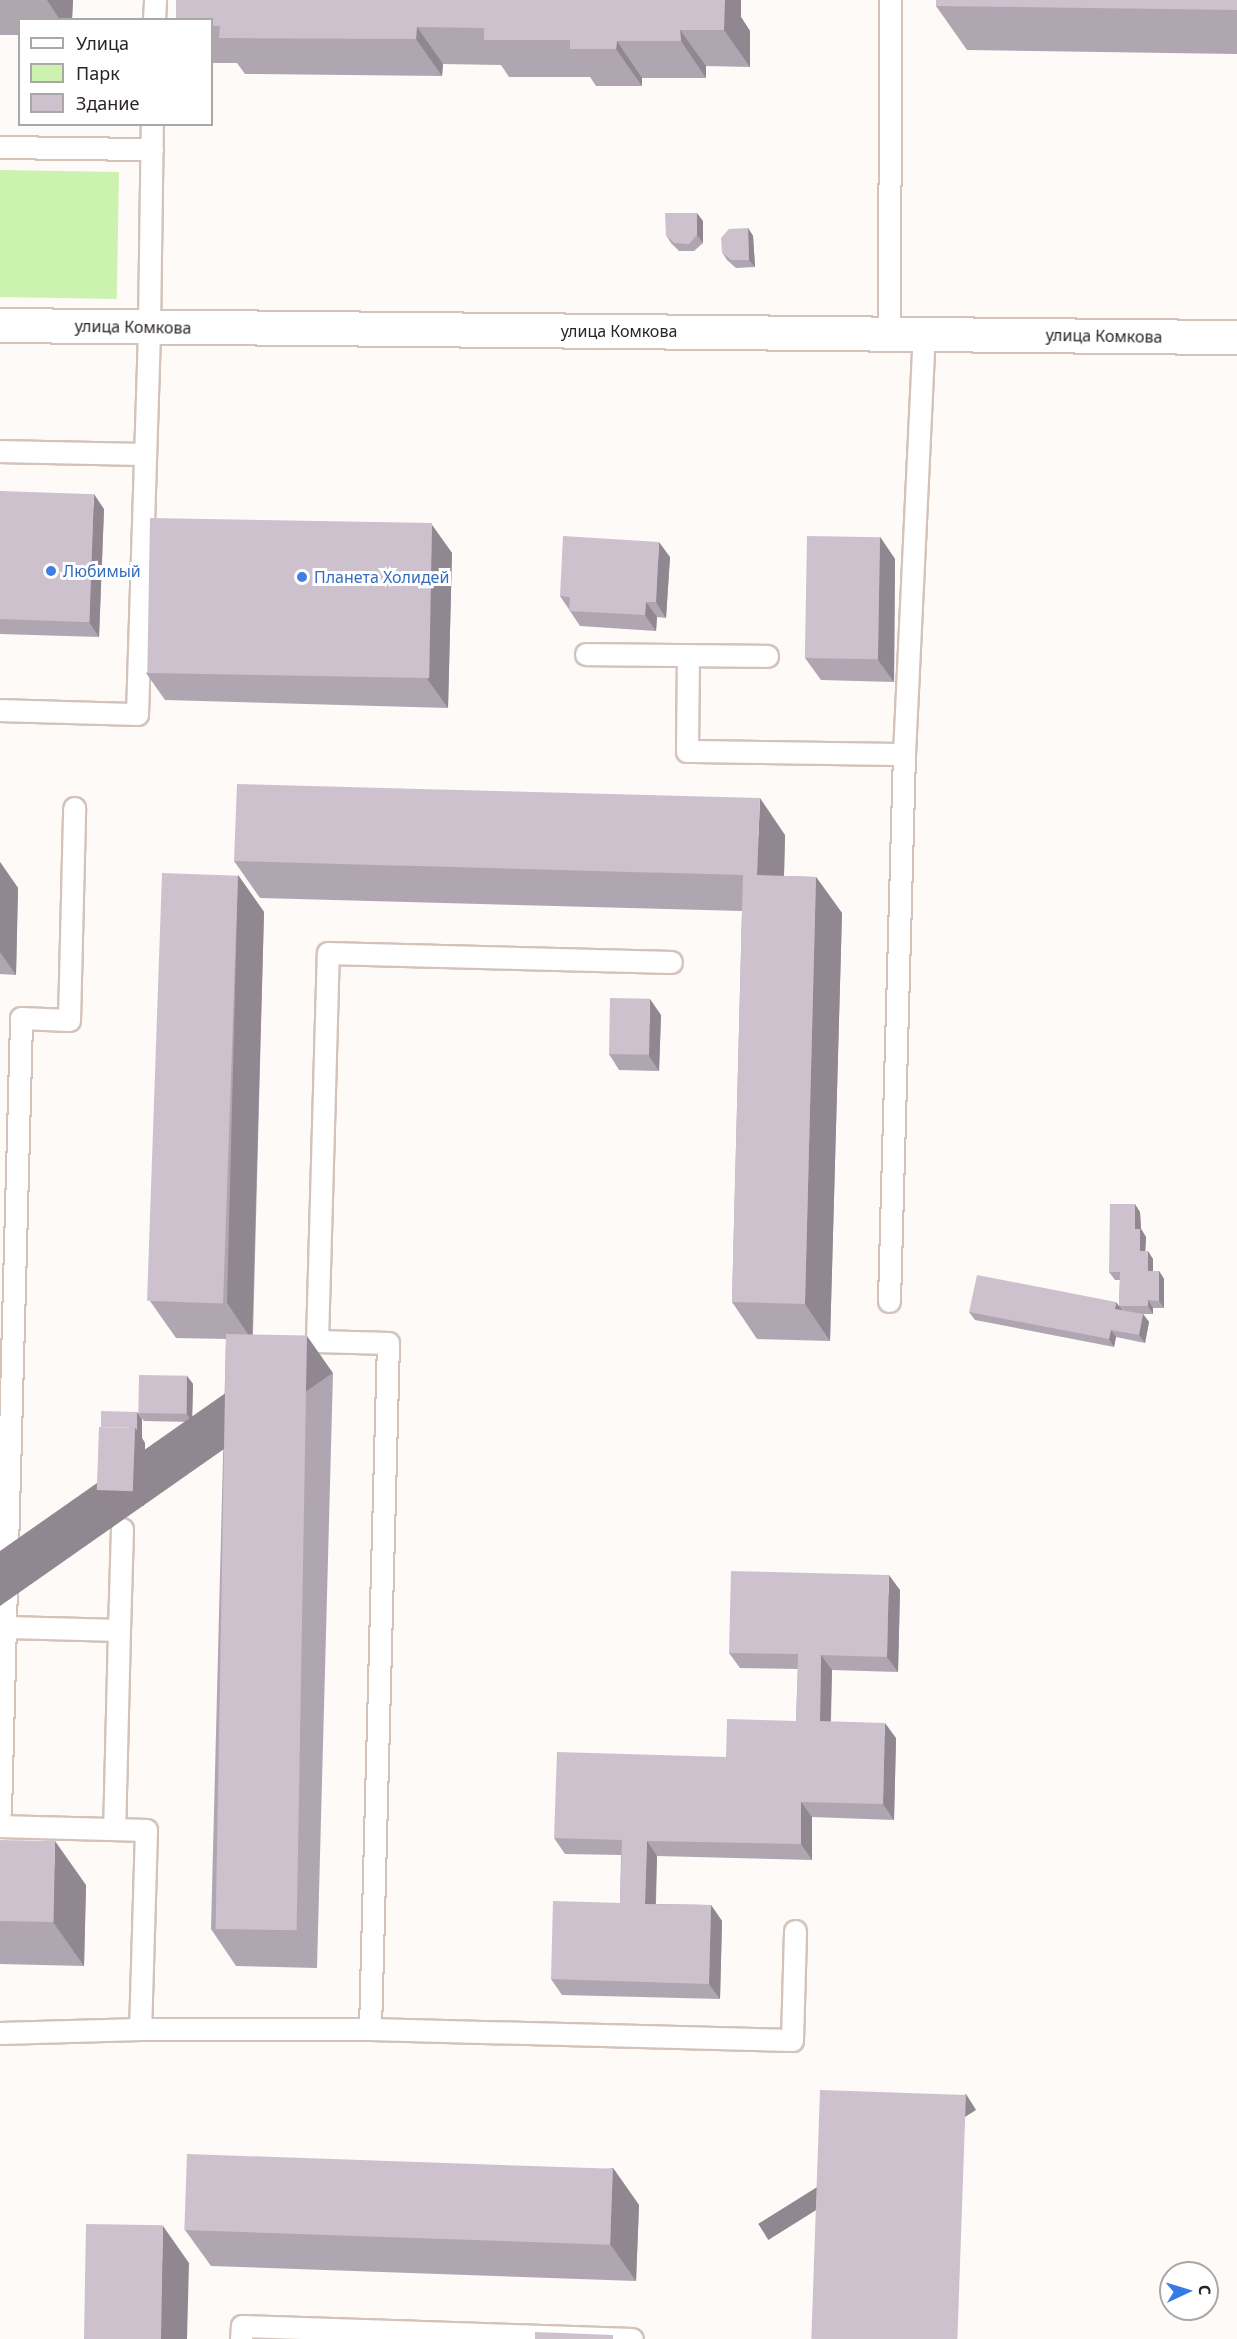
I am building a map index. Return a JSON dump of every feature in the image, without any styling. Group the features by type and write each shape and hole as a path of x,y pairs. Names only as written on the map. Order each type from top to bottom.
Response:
{"street":[{"name":"улица Комкова","path":"0,325 1237,337"}],"lane":[{"path":"154,0 154,18"},
{"path":"889,334 890,0"},
{"path":"0,710 137,714 149,327 152,126"},
{"path":"0,147 152,149"},
{"path":"890,1301 903,754 924,334"},
{"path":"0,451 144,454"},
{"path":"586,654 767,656"},
{"path":"688,655 687,751 903,754"},
{"path":"0,1812 21,1018 69,1020 74,808"},
{"path":"370,2029 388,1343 317,1341 328,953 671,962"},
{"path":"114,1829 122,1529"},
{"path":"5,1627 119,1630"},
{"path":"0,1826 146,1830 140,2029"},
{"path":"0,2033 140,2029 370,2029 792,2040 795,1931"},
{"path":"241,2339 242,2326 632,2339"}],"green space":[{"path":"0,170 119,172 117,299 0,297"}],"building":[{"path":"176,0 725,0 724,30 680,30 681,41 617,41 616,49 570,49 570,40 484,40 484,28 417,27 416,39 219,38 220,26 213,26 213,18 176,18"},
{"path":"936,0 1237,0 1237,10 936,6"},
{"path":"665,213 697,213 697,235 689,244 674,243 666,235"},
{"path":"748,228 749,260 731,260 722,252 721,238 729,229"},
{"name":"Любимый","path":"0,491 94,494 89,622 0,619"},
{"path":"150,518 432,523 429,678 147,673"},
{"path":"563,536 659,542 656,602 646,602 645,615 569,611 570,597 560,596"},
{"path":"807,536 880,537 878,659 805,658"},
{"path":"237,784 760,798 757,875 816,877 805,1304 732,1302 743,875 234,861"},
{"path":"162,873 238,876 223,1303 147,1301"},
{"path":"610,998 650,999 649,1055 609,1054"},
{"path":"1110,1204 1135,1204 1135,1229 1140,1229 1140,1251 1148,1251 1148,1271 1159,1271 1159,1301 1148,1300 1148,1306 1119,1306 1120,1272 1109,1272"},
{"path":"977,1275 1116,1302 1115,1309 1143,1314 1139,1335 1111,1330 1109,1339 969,1312"},
{"path":"226,1334 307,1335 297,1930 216,1929"},
{"path":"139,1375 187,1376 186,1414 138,1413"},
{"path":"101,1411 137,1412 137,1430 135,1428 101,1427"},
{"path":"99,1427 135,1428 133,1491 97,1490"},
{"path":"731,1571 889,1575 887,1657 821,1655 820,1721 885,1723 883,1804 801,1802 801,1844 647,1841 645,1904 711,1905 709,1984 551,1979 553,1901 620,1903 622,1840 554,1838 557,1752 726,1757 727,1719 796,1721 798,1654 729,1653"},
{"path":"0,1840 55,1841 54,1922 0,1921"},
{"path":"820,2090 966,2095 957,2339 811,2339"},
{"path":"187,2154 613,2169 610,2245 184,2230"},
{"path":"86,2224 163,2225 161,2339 84,2339"},
{"path":"535,2332 613,2335 613,2339 535,2339"}],"place":[{"name":"Любимый","path":"51,571"},
{"name":"Планета Холидей","path":"302,577"}]}
